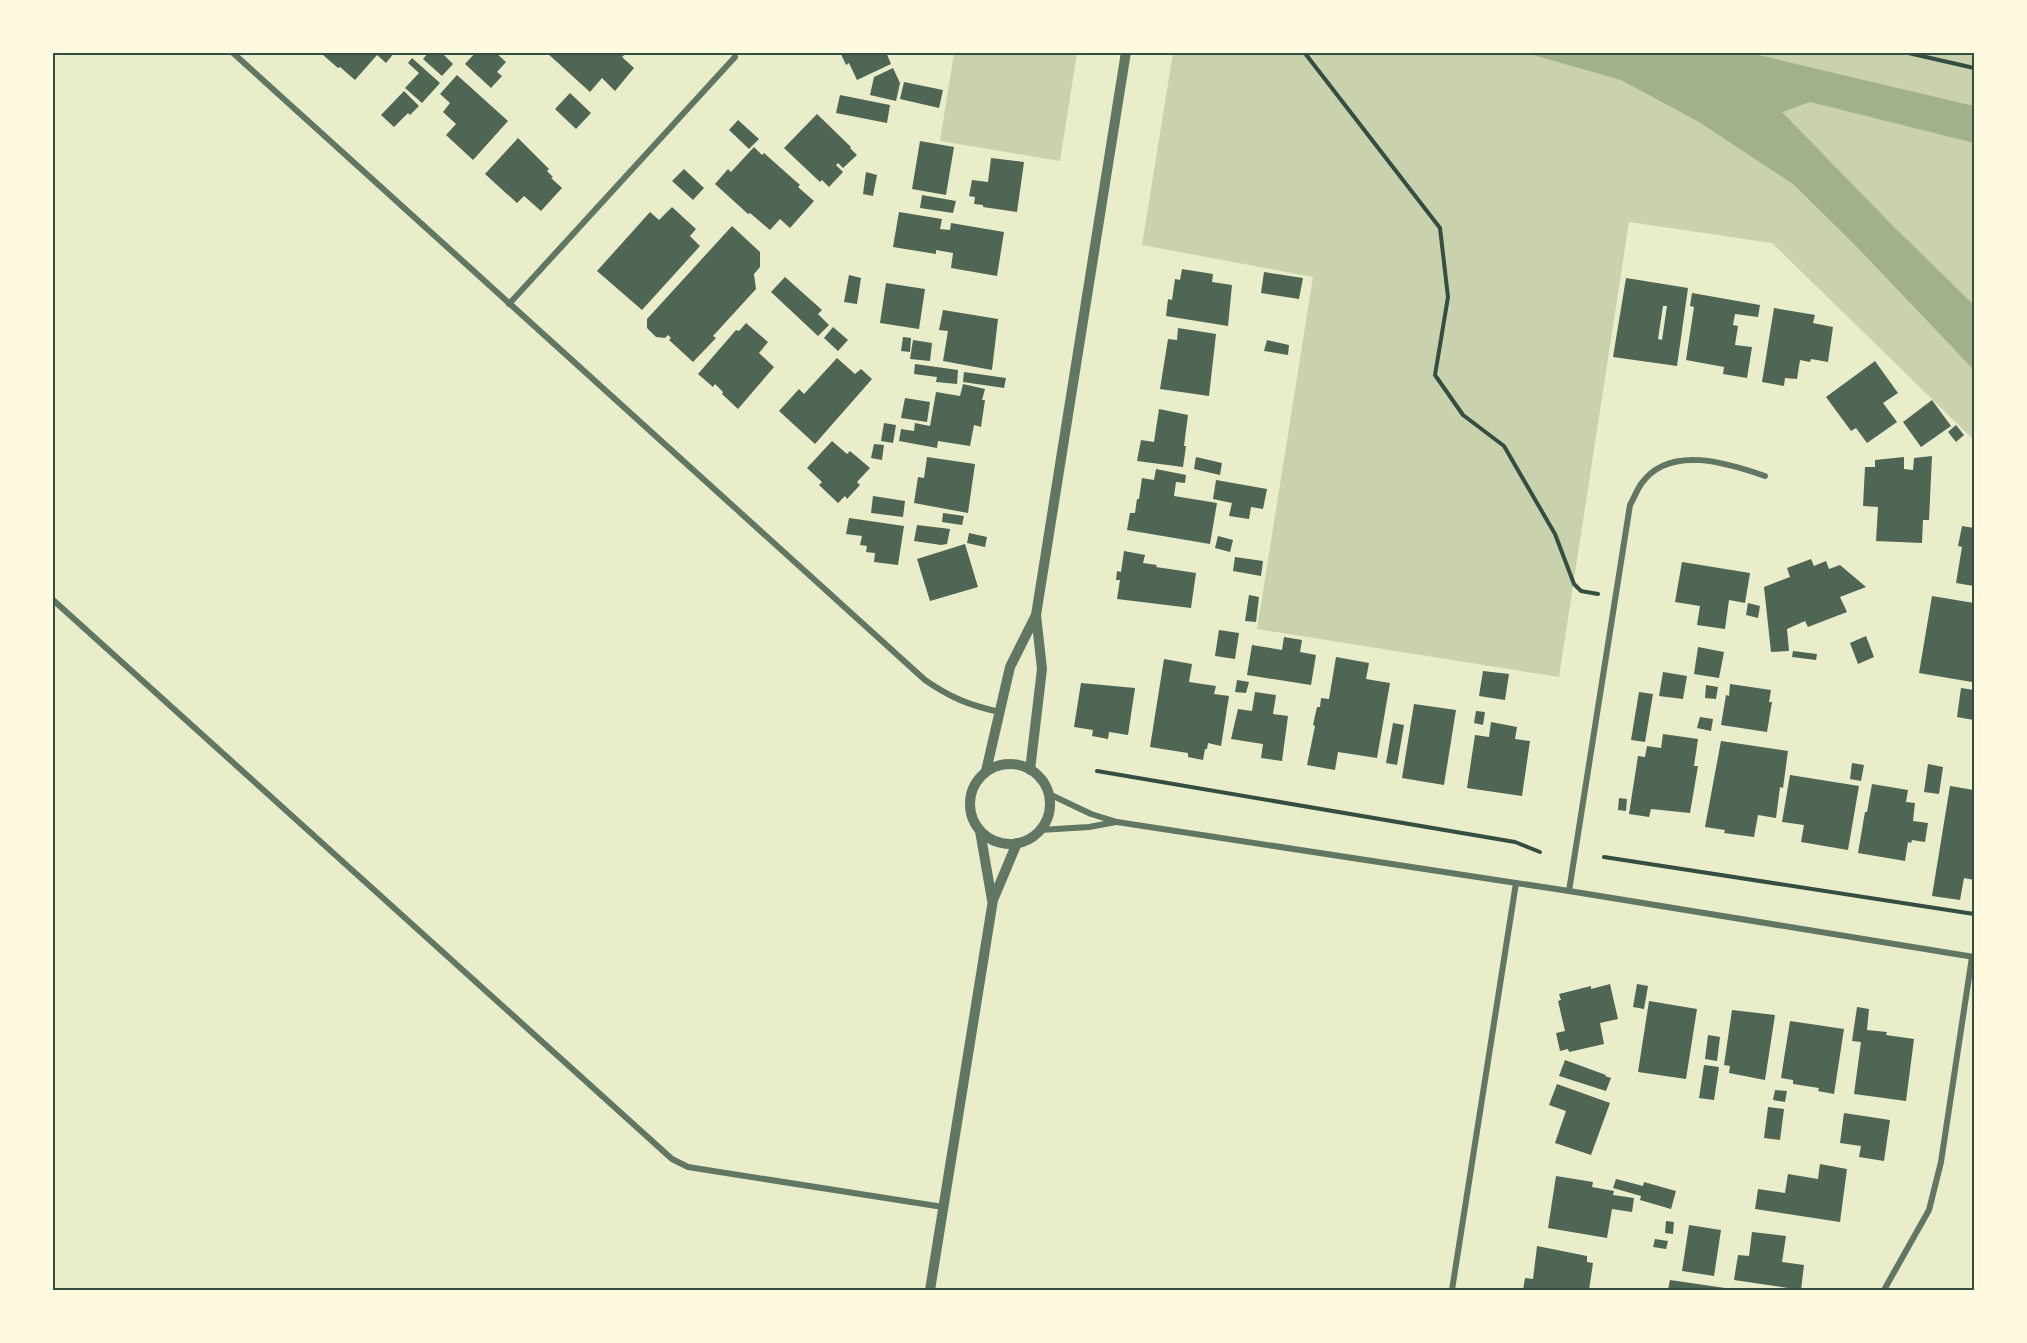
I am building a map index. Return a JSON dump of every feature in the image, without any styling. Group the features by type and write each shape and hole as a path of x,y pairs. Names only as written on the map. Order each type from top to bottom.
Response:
{"street":[{"path":"232,52 925,681 948,696 977,707 999,712"},
{"path":"1030,770 1042,669 1036,615 1126,52"},
{"path":"509,304 735,57"},
{"path":"1569,891 1630,505 1642,482 1659,468 1680,460 1712,461 1738,466 1765,476"},
{"path":"52,599 672,1159 688,1167 943,1207"},
{"path":"986,771 999,765 1011,764 1030,770 1044,782 1049,794 1050,807 1047,820 1030,838 1017,843 1004,843 991,839 980,831 973,820 970,806 974,786 986,771 1010,667 1036,615"},
{"path":"1049,794 1091,814 1117,822 1569,891 1973,957 1941,1162 1929,1210 1884,1290"},
{"path":"1040,830 1089,827 1117,822"},
{"path":"980,831 993,900"},
{"path":"930,1290 993,900 1017,843"},
{"path":"1452,1290 1516,883"}],"path":[{"path":"1304,52 1440,228 1448,297 1435,375 1462,415 1504,446 1555,534 1574,584 1581,591 1616,598"},
{"path":"1904,52 1974,68"},
{"path":"1097,771 1515,842 1540,852"},
{"path":"1604,857 1974,914"}],"shaded area":[{"path":"954,53 1077,53 1060,161 940,141"},
{"path":"1173,53 1974,53 1974,440 1772,243 1629,222 1559,677 1257,629 1313,277 1142,245"},
{"path":"1526,53 1750,53 1974,106 1974,143 1810,102 1782,112 1974,305 1974,370 1853,243 1793,184 1699,122 1621,80"}],"building":[{"path":"323,52 395,52 386,63 377,55 355,80 323,55"},
{"path":"429,52 441,52 453,64 442,76 423,59"},
{"path":"476,52 495,52 506,62 497,72 502,76 491,88 465,64"},
{"path":"546,52 627,52 622,57 634,68 615,91 602,78 590,92"},
{"path":"840,52 886,52 891,64 857,80 849,63 846,65"},
{"path":"412,58 440,83 422,103 405,88 419,73 408,63"},
{"path":"893,68 900,83 896,101 870,95 874,77"},
{"path":"457,75 508,121 473,160 446,135 456,124 443,112 450,103 440,94"},
{"path":"904,82 943,90 939,108 900,99"},
{"path":"404,91 419,106 394,127 381,115"},
{"path":"570,93 591,113 576,129 555,109"},
{"path":"840,95 890,105 887,123 836,113"},
{"path":"817,114 857,155 843,168 838,163 836,165 843,172 829,187 822,180 820,182 784,148"},
{"path":"738,120 759,139 749,149 729,130"},
{"path":"518,138 549,169 547,171 553,177 551,178 562,188 541,211 524,196 517,203 485,174"},
{"path":"920,141 954,147 946,195 912,189"},
{"path":"754,147 800,185 798,187 814,201 790,228 780,219 770,230 750,213 748,214 715,184 728,169 731,172"},
{"path":"991,158 1024,162 1017,212 974,204 975,197 969,196 972,180 988,182"},
{"path":"684,169 704,188 693,200 672,181"},
{"path":"866,172 877,175 873,196 863,194"},
{"path":"922,195 956,201 953,213 920,208"},
{"path":"672,207 696,229 690,236 700,246 642,310 597,271 650,212 659,220"},
{"path":"899,212 942,219 940,229 950,230 951,223 1004,232 997,276 951,268 953,253 936,250 936,254 893,247"},
{"path":"732,226 760,252 760,267 754,274 756,289 713,336 716,338 693,362 669,340 671,338 668,335 665,338 656,337 647,328 647,319"},
{"path":"1182,269 1213,274 1212,282 1232,285 1228,326 1166,316 1168,299 1172,300 1175,279 1180,280"},
{"path":"1264,272 1303,278 1299,299 1261,293"},
{"path":"849,275 861,278 857,304 844,302"},
{"path":"785,277 822,310 818,314 829,325 818,336 771,292"},
{"path":"1626,278 1688,288 1677,366 1613,357","holes":["1663,306 1667,306 1662,340 1658,339"]},
{"path":"886,283 925,289 919,329 880,323"},
{"path":"1692,293 1760,305 1758,317 1735,314 1733,325 1738,326 1735,345 1752,347 1747,378 1723,374 1724,367 1686,360 1694,307 1690,306"},
{"path":"1774,308 1815,315 1813,323 1833,327 1828,362 1800,360 1797,379 1785,378 1784,386 1762,382"},
{"path":"943,310 998,319 992,370 943,361 948,331 939,330"},
{"path":"746,323 768,342 759,353 774,367 738,409 715,384 713,387 698,374 736,330 739,331"},
{"path":"833,327 848,340 838,351 824,338"},
{"path":"1178,328 1216,334 1209,396 1160,389 1168,339 1177,340"},
{"path":"903,337 911,338 910,352 901,351"},
{"path":"913,340 932,343 930,361 910,359"},
{"path":"1267,340 1289,345 1288,355 1264,351"},
{"path":"837,358 855,374 861,369 872,379 815,444 779,411 799,389 804,394"},
{"path":"1875,361 1898,393 1883,403 1897,422 1867,443 1856,428 1851,431 1826,397"},
{"path":"915,364 958,370 957,384 936,382 937,377 914,374"},
{"path":"964,372 1006,378 1004,388 963,382"},
{"path":"963,384 985,389 982,400 985,400 981,427 974,425 970,446 938,441 937,448 899,441 901,429 914,431 915,423 930,426 936,392 960,396"},
{"path":"905,398 930,402 927,422 901,418"},
{"path":"1932,400 1951,426 1921,447 1903,422"},
{"path":"1159,409 1188,415 1183,467 1137,461 1141,440 1154,442"},
{"path":"884,423 896,425 893,443 881,441"},
{"path":"1956,425 1964,435 1956,442 1948,432"},
{"path":"832,441 847,454 850,451 870,468 857,482 860,485 847,499 845,496 838,503 819,485 822,482 807,468"},
{"path":"874,444 884,445 882,460 871,458"},
{"path":"1932,456 1929,520 1923,520 1922,543 1876,541 1878,507 1863,506 1865,467 1875,467 1875,460 1904,457 1904,469 1913,470 1914,458"},
{"path":"927,457 975,464 968,513 914,503 918,477 924,478"},
{"path":"1196,457 1222,463 1220,475 1194,469"},
{"path":"1156,469 1186,475 1185,483 1176,482 1174,496 1217,503 1210,544 1127,530 1130,513 1135,513 1142,478 1154,480"},
{"path":"1216,480 1267,489 1263,509 1251,507 1249,519 1229,516 1232,503 1213,499"},
{"path":"873,496 905,501 903,517 871,513"},
{"path":"943,513 964,516 962,525 942,522"},
{"path":"849,518 904,526 898,565 874,562 875,553 866,552 867,546 860,545 862,536 846,534"},
{"path":"917,525 950,529 947,544 914,541"},
{"path":"1962,526 1974,528 1974,586 1956,583 1962,547 1958,546"},
{"path":"969,533 987,537 985,547 967,543"},
{"path":"1218,536 1233,540 1230,552 1215,548"},
{"path":"965,544 978,587 930,601 917,559"},
{"path":"1124,551 1145,555 1143,563 1157,565 1156,567 1196,573 1191,608 1117,599 1120,580 1116,580 1117,571 1121,572"},
{"path":"1235,557 1263,561 1261,576 1233,571"},
{"path":"1811,559 1814,566 1826,561 1829,569 1840,565 1866,587 1840,597 1847,612 1808,627 1805,621 1787,629 1789,651 1771,652 1764,587 1790,577 1787,568"},
{"path":"1682,562 1750,573 1745,603 1729,600 1725,629 1697,625 1700,606 1675,602"},
{"path":"1249,595 1259,597 1256,622 1245,621"},
{"path":"1932,596 1974,603 1972,682 1919,673"},
{"path":"1748,603 1760,606 1758,618 1746,615"},
{"path":"1219,630 1239,633 1235,659 1215,656"},
{"path":"1866,636 1874,657 1858,664 1850,643"},
{"path":"1284,637 1302,640 1300,652 1316,655 1311,685 1247,675 1252,645 1282,650"},
{"path":"1698,647 1724,652 1719,678 1694,674"},
{"path":"1793,651 1817,654 1816,660 1792,657"},
{"path":"1336,657 1369,663 1366,679 1390,683 1377,758 1338,752 1335,770 1307,765 1317,707 1320,707 1321,698 1329,699"},
{"path":"1164,659 1192,664 1189,682 1216,686 1214,694 1229,696 1221,746 1208,743 1203,760 1188,757 1188,753 1150,747"},
{"path":"1483,671 1509,674 1505,700 1479,696"},
{"path":"1663,672 1687,676 1683,699 1659,696"},
{"path":"1237,680 1249,682 1246,693 1235,692"},
{"path":"1081,683 1135,688 1128,735 1109,732 1108,739 1092,736 1093,730 1074,727"},
{"path":"1730,684 1771,690 1769,702 1772,702 1767,732 1721,725"},
{"path":"1706,685 1718,687 1716,699 1705,698"},
{"path":"1961,688 1974,690 1974,720 1957,717"},
{"path":"1255,692 1276,695 1273,714 1288,716 1282,761 1261,758 1263,744 1231,739 1238,709 1252,711"},
{"path":"1639,692 1653,694 1645,742 1631,740"},
{"path":"1414,704 1456,710 1444,785 1402,778"},
{"path":"1476,711 1485,712 1483,725 1474,723"},
{"path":"1700,717 1713,719 1711,731 1697,728"},
{"path":"1491,722 1517,727 1515,739 1530,741 1522,796 1467,788 1475,735 1489,737"},
{"path":"1393,723 1404,725 1397,765 1386,763"},
{"path":"1663,734 1698,739 1694,766 1698,766 1690,813 1651,809 1649,817 1629,814 1638,756 1645,757 1647,746 1661,748"},
{"path":"1721,741 1788,751 1776,818 1758,815 1754,837 1724,833 1725,830 1705,827"},
{"path":"1852,763 1864,765 1861,781 1850,779"},
{"path":"1928,764 1943,767 1939,794 1924,792"},
{"path":"1790,775 1859,786 1848,850 1801,842 1804,825 1782,822"},
{"path":"1872,784 1908,790 1906,802 1915,803 1913,821 1928,823 1925,842 1912,840 1911,843 1908,842 1905,861 1858,853"},
{"path":"1950,786 1974,790 1974,880 1964,878 1960,900 1932,896"},
{"path":"1619,798 1627,799 1626,811 1618,810"},
{"path":"1610,984 1618,1019 1600,1023 1604,1044 1569,1052 1568,1049 1560,1051 1556,1033 1565,1031 1558,1001 1561,1000 1559,994"},
{"path":"1637,984 1648,986 1644,1009 1633,1007"},
{"path":"1649,1001 1697,1009 1686,1079 1638,1072"},
{"path":"1857,1007 1869,1009 1867,1030 1914,1039 1906,1101 1854,1094 1861,1042 1852,1041"},
{"path":"1732,1010 1775,1015 1765,1080 1729,1073 1730,1066 1724,1065"},
{"path":"1790,1021 1844,1029 1834,1094 1818,1091 1819,1088 1793,1084 1793,1080 1781,1078"},
{"path":"1708,1035 1720,1037 1717,1061 1705,1059"},
{"path":"1565,1060 1611,1078 1606,1091 1559,1076"},
{"path":"1704,1065 1719,1067 1714,1100 1699,1098"},
{"path":"1557,1084 1610,1103 1591,1155 1555,1143 1566,1111 1549,1105"},
{"path":"1775,1090 1787,1091 1785,1102 1773,1100"},
{"path":"1768,1107 1784,1109 1780,1140 1764,1138"},
{"path":"1844,1113 1890,1120 1884,1161 1859,1157 1861,1146 1840,1143"},
{"path":"1820,1164 1847,1169 1840,1222 1755,1209 1758,1189 1785,1193 1788,1174 1818,1179"},
{"path":"1556,1176 1593,1182 1592,1187 1614,1191 1613,1195 1634,1198 1632,1212 1612,1209 1607,1238 1548,1228"},
{"path":"1616,1179 1643,1186 1644,1182 1676,1191 1671,1209 1640,1200 1641,1196 1613,1188"},
{"path":"1666,1221 1674,1222 1673,1234 1665,1233"},
{"path":"1689,1225 1721,1230 1714,1276 1682,1271"},
{"path":"1752,1232 1786,1236 1782,1262 1804,1265 1801,1290 1734,1280 1738,1255 1749,1256"},
{"path":"1655,1239 1668,1241 1666,1249 1653,1247"},
{"path":"1537,1246 1587,1256 1587,1262 1593,1263 1589,1290 1523,1290 1525,1278 1533,1279"},
{"path":"1670,1280 1725,1288 1725,1290 1668,1290"}]}
